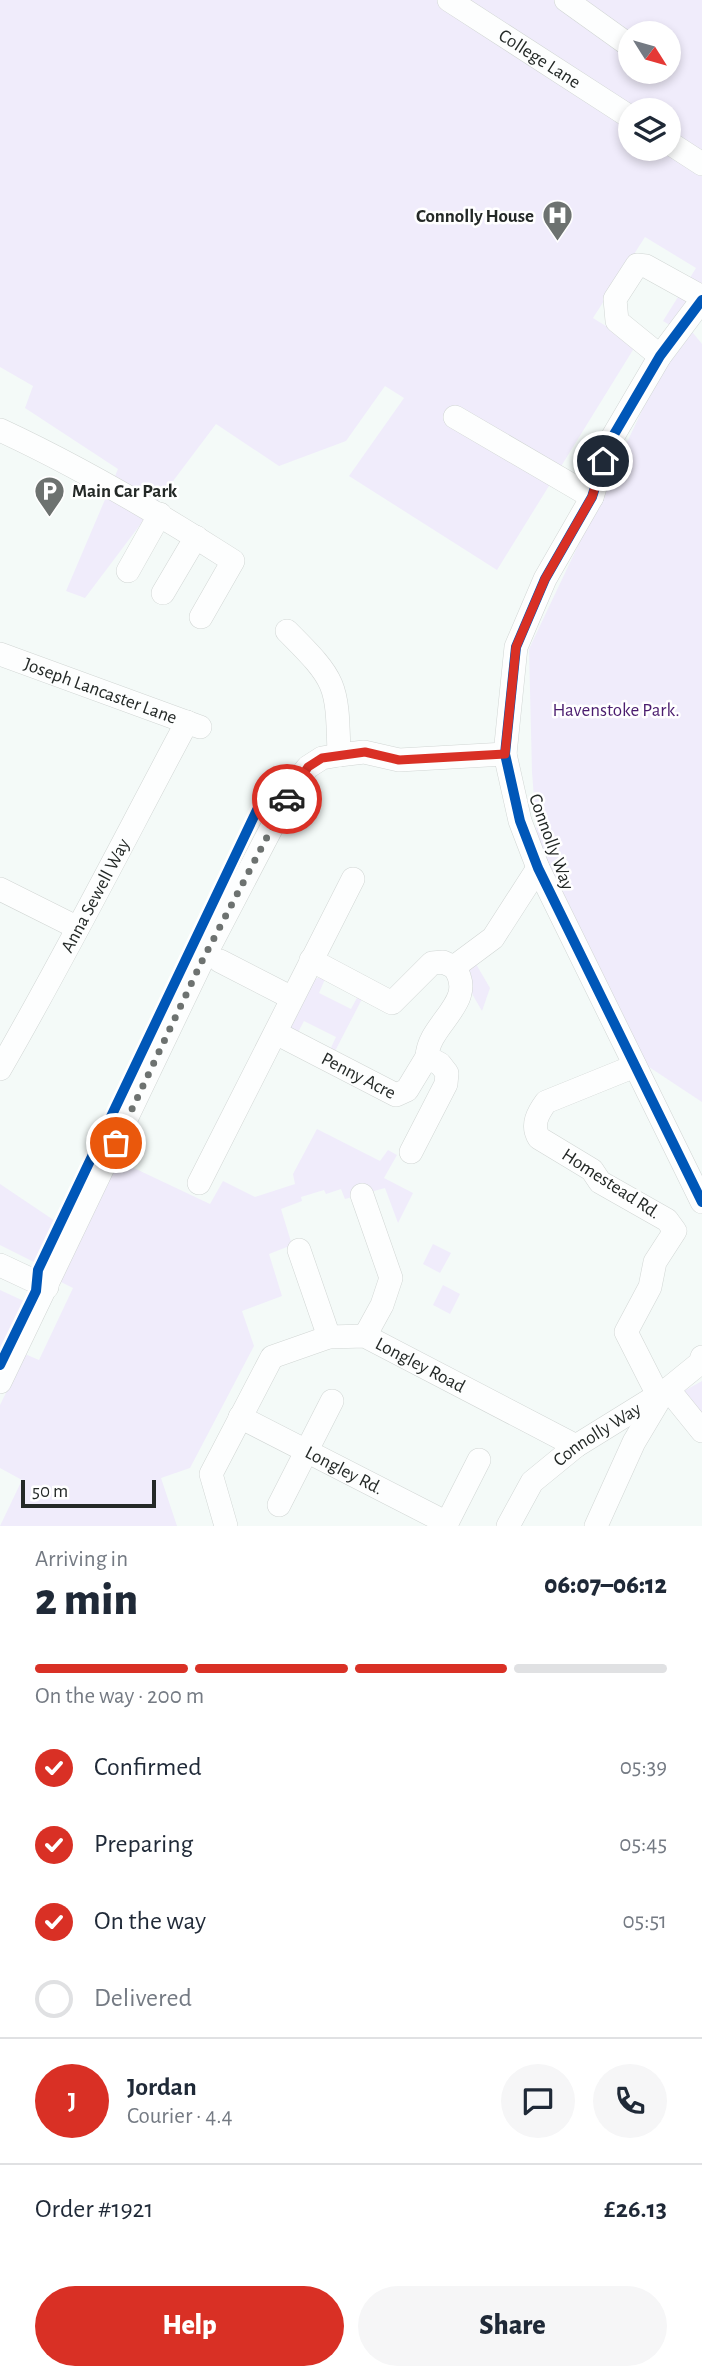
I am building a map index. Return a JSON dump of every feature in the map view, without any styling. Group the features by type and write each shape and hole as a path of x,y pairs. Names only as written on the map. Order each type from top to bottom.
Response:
{"street":[{"name":"College Lane","path":"449,0 618,109"},
{"path":"566,0 618,37"},
{"path":"681,150 702,164"},
{"path":"660,356 617,321 615,299 637,265 646,266 702,299"},
{"name":"Connolly Way","path":"702,299 660,356 609,443 592,497 545,579 516,647 505,754 520,821 538,868 702,1202"},
{"path":"455,417 592,497"},
{"path":"0,430 62,459 160,514 233,561 201,617"},
{"path":"128,571 160,514"},
{"path":"163,593 196,537"},
{"path":"287,631 332,681 337,700 339,755"},
{"name":"Joseph Lancaster Lane","path":"0,654 194,724"},
{"name":"Anna Sewell Way","path":"0,1069 52,979 76,927 194,724"},
{"path":"0,1382 201,963 295,783 315,762 339,755 365,752 399,760 505,754"},
{"path":"311,960 400,1007 432,963 443,962 454,967 493,938 538,868"},
{"path":"200,1183 353,879"},
{"path":"0,889 76,927"},
{"path":"220,961 292,998"},
{"name":"Penny Acre","path":"276,1033 396,1096 407,1090 426,1057 427,1046 436,1028 459,1003 462,986 454,967"},
{"path":"411,1152 446,1084 447,1073 440,1064 426,1057"},
{"name":"Homestead Rd.","path":"635,1066 546,1102 538,1112 536,1132 539,1138 592,1170 600,1182 667,1220 675,1231 655,1262 650,1287 626,1332 663,1392"},
{"path":"362,1195 391,1278 382,1305 365,1336"},
{"path":"299,1250 330,1337"},
{"path":"0,1265 47,1287"},
{"name":"Longley Road","path":"226,1526 211,1474 272,1357 330,1337 365,1336 576,1446"},
{"name":"Connolly Way","path":"508,1526 532,1482 576,1446 663,1392 701,1361"},
{"path":"596,1526 635,1442 663,1392 702,1431"},
{"path":"279,1505 332,1401"},
{"name":"Longley Rd.","path":"240,1417 446,1525"},
{"path":"446,1525 479,1460"}],"green space":[{"path":"0,0 702,0 702,288 673,327 663,321 696,268 645,237 593,318 636,345 497,570 349,476 404,398 385,386 346,441 279,466 216,424 85,598 66,591 118,469 25,408 33,386 0,367"},
{"name":"Havenstoke Park.","path":"684,322 702,344 702,1102 643,1063 538,851 532,772 529,649"},
{"path":"473,959 490,988 482,1011 467,985 463,965"},
{"path":"320,977 325,979 319,993 351,1009 358,996 362,999 333,1055 329,1052 336,1037 304,1021 296,1036 290,1033 289,1025 312,980"},
{"path":"317,1129 380,1161 388,1150 397,1155 384,1178 413,1193 398,1223 385,1188 345,1199 341,1189 326,1194 324,1190 301,1197 302,1201 281,1209 292,1245 269,1254 282,1296 242,1311 254,1346 190,1468 161,1478 177,1526 0,1526 22,1480 0,1468 0,1405 25,1354 39,1360 73,1288 59,1281 119,1161 210,1204 223,1181 255,1197 295,1184 293,1174"},
{"path":"0,1184 55,1221 36,1263 0,1245"},
{"path":"433,1244 451,1253 440,1273 423,1264"},
{"path":"443,1285 460,1294 450,1314 433,1305"},
{"path":"0,1290 26,1302 0,1356"},
{"path":"702,1381 702,1413 684,1391"}],"cycle path":[{"path":"702,300 660,356 609,443 592,497 545,579 516,647 505,754 520,821 538,868 702,1202"},
{"path":"0,1365 36,1291 38,1270 266,791 286,801"}],"way so far":[{"path":"116,1143 201,963 287,799"}],"place":[{"name":"Connolly House","path":"557,243"},
{"name":"Main Car Park","path":"49,518"}],"route":[{"path":"287,799 308,767 322,758 365,752 399,760 505,754 516,647 545,579 592,497 603,461"}]}
